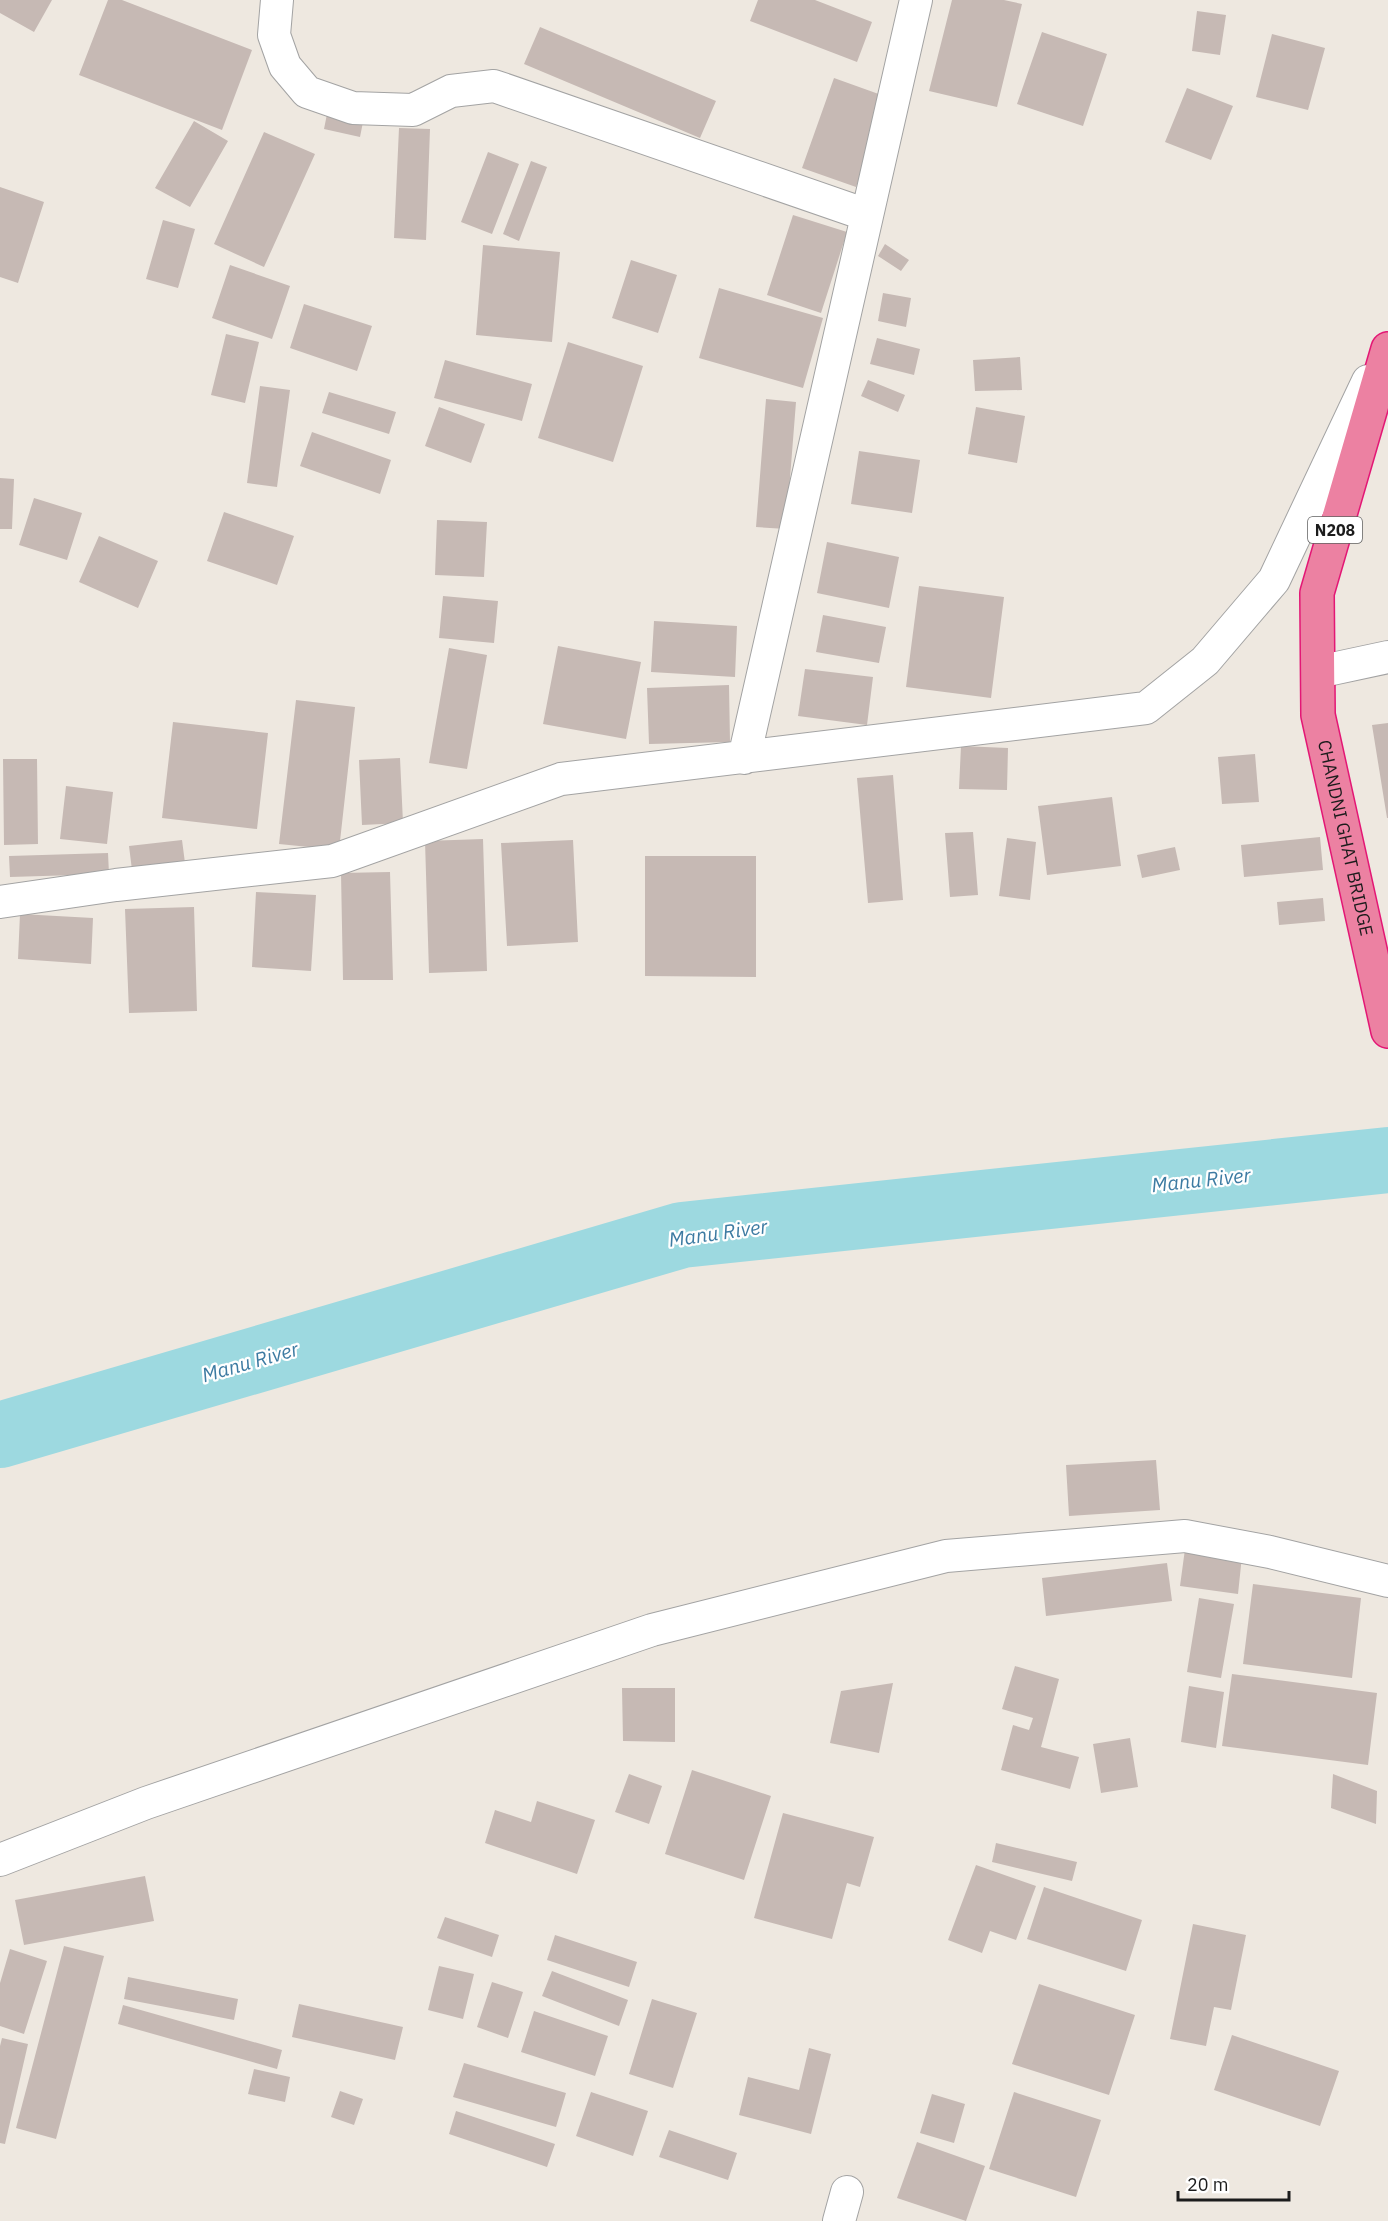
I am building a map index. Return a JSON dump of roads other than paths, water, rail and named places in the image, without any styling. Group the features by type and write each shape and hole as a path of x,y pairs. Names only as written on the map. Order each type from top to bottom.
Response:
{"highway":[{"name":"N208","path":"1318,672 1317,593 1388,349"},
{"name":"CHANDNI GHAT BRIDGE","path":"1318,672 1318,715 1388,1031"}],"street":[{"path":"277,0 274,35 285,66 307,92 354,108 413,110 451,91 494,86 867,215"},
{"path":"744,758 916,0"},
{"path":"0,902 117,885 332,861 561,779 1146,708 1204,661 1274,580 1388,340"},
{"path":"1318,672 1388,657"},
{"path":"0,1860 146,1803 652,1630 946,1556 1185,1536 1270,1552 1388,1581"}],"waterway":[{"name":"Manu River","path":"0,1435 682,1235 1388,1160"}]}
